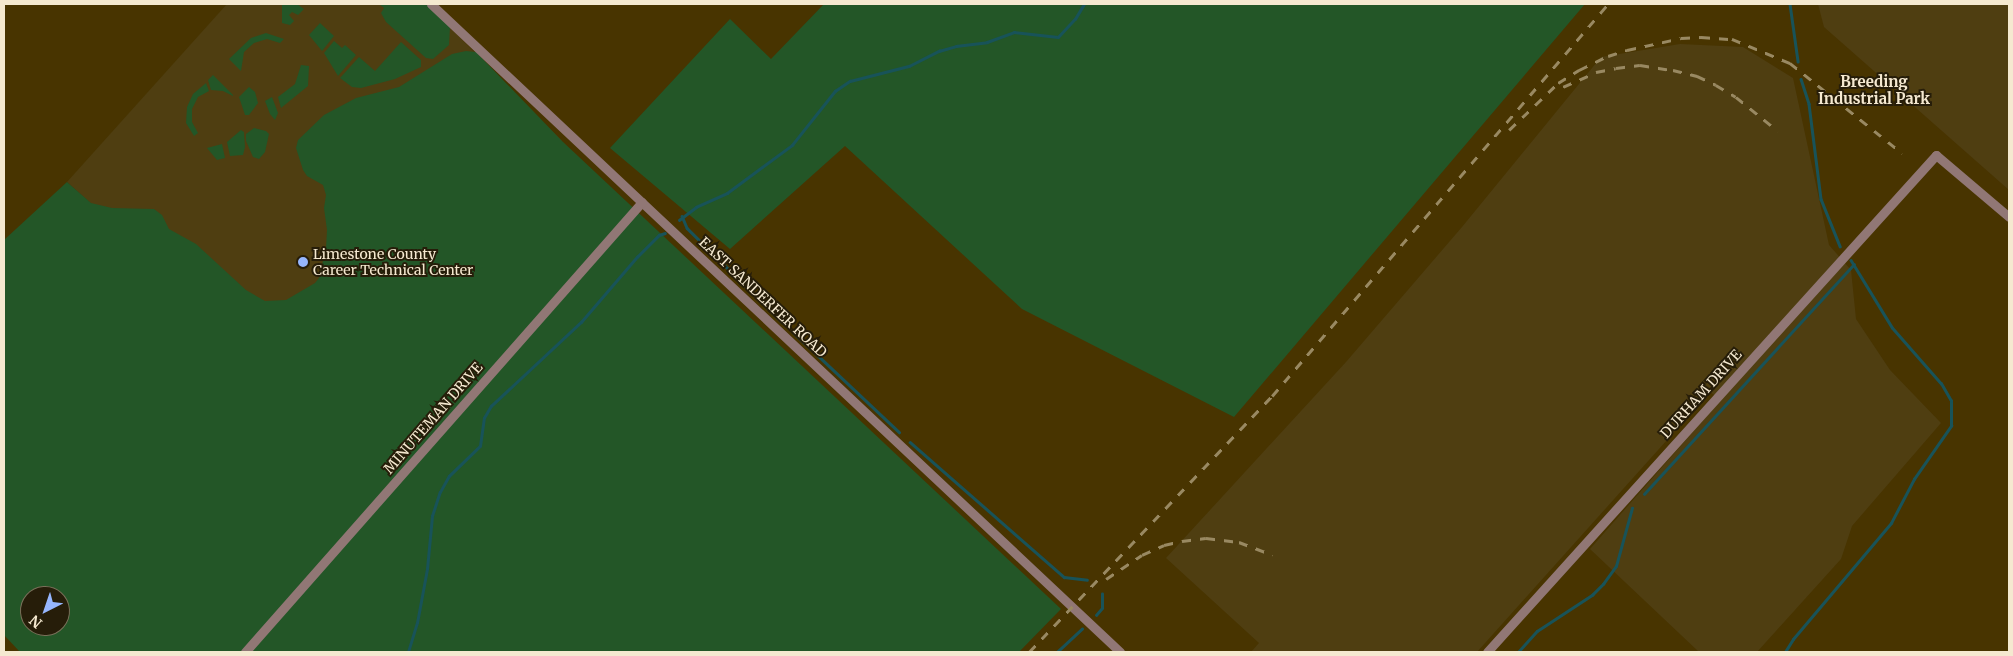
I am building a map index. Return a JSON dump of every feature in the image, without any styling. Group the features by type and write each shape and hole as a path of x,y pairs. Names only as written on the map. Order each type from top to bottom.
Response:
{"street":[{"name":"EAST SANDERFER ROAD","path":"431,4 1120,652"},
{"name":"DURHAM DRIVE","path":"1487,652 1936,155 2009,217"},
{"name":"MINUTEMAN DRIVE","path":"245,652 642,202"}],"shaded area":[{"name":"Limestone County Career Technical Center","path":"227,4 427,4 562,141 317,406 67,182"},
{"path":"1818,4 2009,4 2009,190 1824,27"},
{"path":"1680,44 1743,47 1793,78 1829,245 1851,270 1856,319 1890,370 1941,423 1852,526 1841,559 1757,652 1699,652 1590,549 1721,400 1710,392 1477,652 1251,652 1259,643 1166,558 1346,362 1462,227 1601,57"}],"green space":[{"path":"282,4 297,4 304,9 298,15 292,12 289,15 294,21 290,25 282,23"},
{"path":"379,4 427,4 450,27 449,45 433,59 426,58 386,22 381,13 384,8"},
{"path":"824,4 1585,4 1234,417 1022,309 845,146 730,249 610,148 730,19 771,59"},
{"path":"320,23 334,36 322,51 309,35"},
{"path":"266,33 284,39 280,43 267,39 254,43 244,52 241,71 229,59 251,38"},
{"path":"334,41 342,48 345,45 356,55 338,76 324,53"},
{"path":"401,42 421,60 421,67 395,79 361,88 352,87 340,78 359,57 375,71"},
{"path":"466,51 476,52 562,141 1061,609 1019,652 20,652 4,635 4,240 67,182 91,203 112,208 154,209 162,215 169,229 196,244 246,290 265,301 286,300 315,283 319,278 326,248 327,230 324,208 326,195 323,185 307,176 303,170 296,148 298,140 324,115 356,98 399,87 452,54"},
{"path":"301,65 309,66 308,86 281,108 278,97 295,84"},
{"path":"213,75 233,96 223,91 211,90 208,80"},
{"path":"206,83 209,91 198,97 192,109 192,122 198,133 194,136 186,123 187,107 193,94"},
{"path":"249,87 255,92 258,103 249,115 245,115 239,97"},
{"path":"272,97 278,113 275,120 270,114 265,101"},
{"path":"254,128 266,131 269,134 265,152 259,159 253,157 246,141 246,134"},
{"path":"241,130 244,132 245,147 243,155 230,156 227,142"},
{"path":"222,144 225,158 217,160 207,148"}],"waterway":[{"path":"679,220 696,207 727,193 792,145 835,91 850,81 909,66 939,51 956,46 987,42 1014,32 1058,37 1075,19 1084,4"},
{"path":"1790,4 1798,61"},
{"path":"1801,79 1809,104 1821,199 1840,246"},
{"path":"682,216 687,228 782,322"},
{"path":"408,652 417,623 427,569 432,516 440,492 449,476 480,446 484,418 491,406 581,322 637,257 659,235 665,233"},
{"path":"1785,652 1793,639 1891,523 1914,479 1951,426 1951,401 1941,384 1892,328 1851,261"},
{"path":"1644,494 1854,264"},
{"path":"793,332 899,432"},
{"path":"910,442 1064,577 1087,580"},
{"path":"1518,652 1537,631 1592,595 1603,584 1616,566 1632,508"},
{"path":"1096,615 1102,608 1102,594"},
{"path":"1057,652 1082,629"}],"railway":[{"path":"1029,652 1272,396 1608,4"},
{"path":"1509,130 1558,83 1579,70 1608,56 1627,50 1681,38 1701,37 1732,39 1790,63 1902,153"},
{"path":"1563,87 1596,72 1616,68 1640,65 1673,70 1697,76 1716,85 1736,97 1778,131"},
{"path":"1106,579 1142,555 1164,545 1182,541 1206,538 1239,542 1273,555"}],"place":[{"name":"Limestone County Career Technical Center","path":"303,262"}],"district":[{"name":"Breeding Industrial Park","path":"1874,90"}]}
